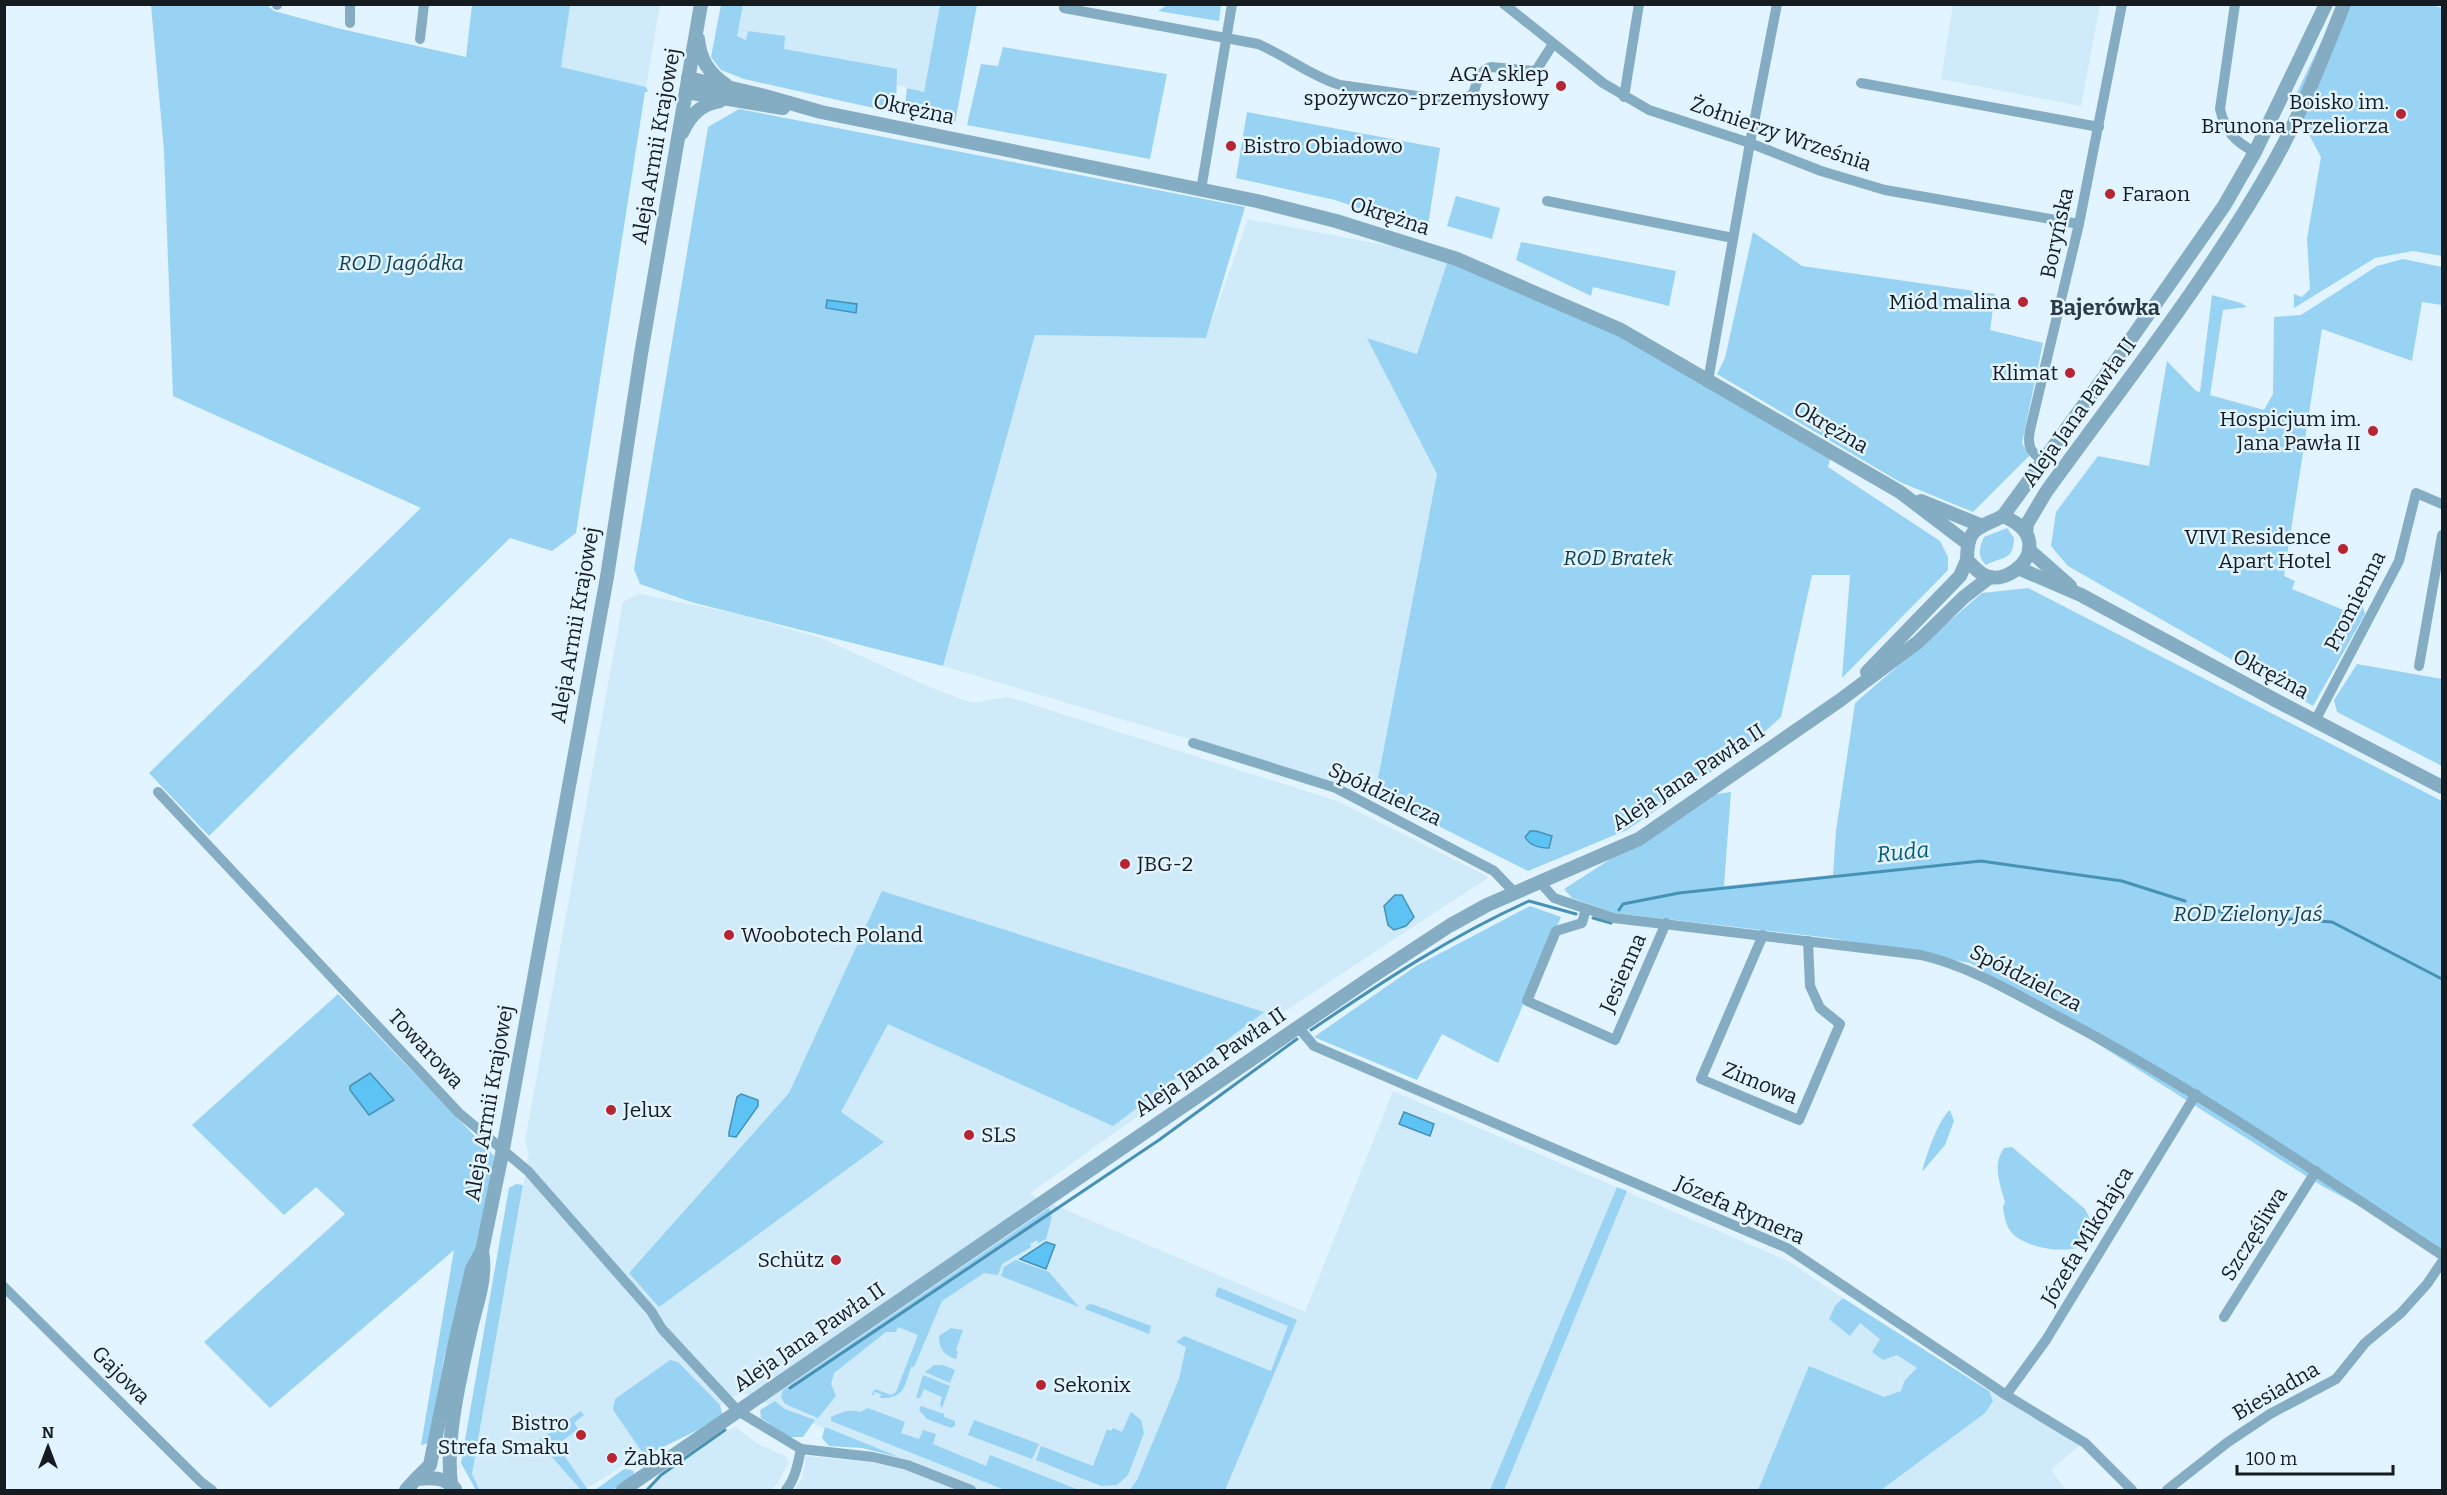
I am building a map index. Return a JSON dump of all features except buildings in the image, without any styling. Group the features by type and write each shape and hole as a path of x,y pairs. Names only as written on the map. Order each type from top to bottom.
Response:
{"street":[{"path":"350,4 350,23"},
{"path":"420,39 423,4"},
{"name":"Aleja Armii Krajowej","path":"406,1491 430,1465 472,1269 482,1251 503,1149 607,577 701,4"},
{"path":"1201,190 1232,4"},
{"name":"Żołnierzy Września","path":"1504,4 1624,97 1649,110 1750,143 1821,171 1885,190 2079,224"},
{"path":"1624,97 1639,4"},
{"path":"1708,381 1777,4"},
{"name":"Boryńska","path":"2044,461 2030,451 2029,437 2079,224 2122,4"},
{"path":"2235,4 2220,109 2224,126 2243,146 2255,152"},
{"name":"Aleja Jana Pawła II","path":"2003,516 2224,206 2255,152 2326,4"},
{"name":"Aleja Jana Pawła II","path":"2026,533 2026,524 2046,492 2204,274 2274,161 2316,75 2344,4"},
{"path":"1064,8 1258,44 1275,51 1323,79 1340,85 1452,101 1462,100 1473,94 1486,68 1533,71 1538,69 1553,44"},
{"path":"675,152 685,127 698,110 730,95 704,63 699,48 697,28"},
{"path":"1861,83 2099,127"},
{"name":"Okrężna","path":"687,85 730,95 765,96 820,112 1201,190 1336,221 1449,256 1621,330 1900,492 1967,543"},
{"path":"1547,201 1733,238"},
{"name":"Okrężna","path":"1900,492 1980,525"},
{"name":"Promienna","path":"2315,721 2399,561 2416,493 2442,504"},
{"path":"2003,516 2016,523 2026,533 2029,550 2025,561 2004,576 1990,577 1982,574 1967,560 1967,543 1980,525 2003,516"},
{"path":"2419,666 2442,535"},
{"name":"Okrężna","path":"2029,550 2081,595"},
{"name":"Aleja Jana Pawła II","path":"1839,701 1960,576 1967,560"},
{"name":"Okrężna","path":"2018,568 2081,595 2442,787"},
{"name":"Aleja Jana Pawła II","path":"623,1491 1298,1027 1449,926 1514,892 1569,871 1639,839 1839,701 1918,642 1964,597 1990,577"},
{"name":"Spółdzielcza","path":"1193,743 1336,788 1494,871 1514,892"},
{"name":"Towarowa","path":"158,792 459,1113 528,1171 651,1311 662,1329 738,1411 801,1449"},
{"name":"Spółdzielcza","path":"1539,881 1554,898 1614,918 1921,955 1950,962 1976,972 2120,1049 2196,1094 2442,1255"},
{"name":"Jesienna","path":"1586,909 1582,924 1557,931 1527,1001 1615,1040 1666,923"},
{"name":"Zimowa","path":"1763,935 1701,1079 1799,1120 1840,1024 1820,1008 1810,987 1808,941"},
{"name":"Józefa Rymera","path":"1298,1027 1314,1046 1787,1248 2006,1395 2085,1443 2132,1491"},
{"name":"Józefa Mikołajca","path":"2006,1395 2046,1340 2196,1094"},
{"name":"Szczęśliwa","path":"2224,1317 2316,1171"},
{"name":"Aleja Armii Krajowej","path":"453,1487 448,1462 465,1356 485,1268 482,1251"},
{"name":"Biesiadna","path":"2167,1491 2228,1442 2270,1414 2336,1379 2365,1343 2378,1334 2408,1305 2442,1262"},
{"name":"Gajowa","path":"4,1287 212,1491"},
{"path":"786,1491 794,1475 801,1449 873,1457 907,1465 971,1491"},
{"path":"416,1479 436,1478 453,1487"}],"shaded area":[{"path":"570,5 660,5 646,87 561,67"},
{"path":"743,5 940,5 924,92 788,56 737,36"},
{"path":"1953,5 2100,5 2081,106 1941,79"},
{"path":"1248,219 1449,257 1417,354 1368,338 1437,474 1375,794 943,666 1035,335 1206,338"},
{"path":"827,300 857,304 856,313 826,308"},
{"path":"639,594 738,614 823,639 932,688 973,703 1008,697 1337,801 1489,877 1276,1017 1029,1194 1305,1312 1393,1091 1788,1261 1908,1342 2080,1445 2051,1470 2066,1490 964,1490 741,1392 584,1490 568,1488 556,1490 479,1489 472,1474 529,1154 525,1141 623,602"},
{"path":"1530,831 1552,836 1549,848 1529,843 1525,837"},
{"path":"1395,895 1402,895 1414,917 1406,926 1394,930 1388,925 1384,906"},
{"path":"370,1073 394,1100 369,1115 350,1090 350,1086"},
{"path":"741,1094 758,1100 758,1106 736,1137 729,1136 737,1097"},
{"path":"1404,1112 1434,1124 1430,1136 1399,1124"},
{"path":"1046,1242 1055,1245 1046,1269 1020,1259"},
{"path":"736,1427 756,1443 786,1457 789,1462 777,1484 770,1490 647,1490 661,1475 717,1436"},
{"path":"806,1456 870,1462 907,1470 960,1490 793,1490 802,1479"}],"green space":[{"path":"1169,4 1221,5 1219,21 1158,11"},
{"name":"Boisko im. Brunona Przeliorza","path":"2428,4 2442,8 2442,256 2413,251 2375,258 2294,308 2294,294 2302,297 2310,289 2307,239 2321,157 2298,114 2290,107 2339,5"},
{"name":"ROD Jagódka","path":"151,5 267,5 274,11 341,29 466,57 472,5 570,5 561,67 646,87 648,92 645,92 576,533 552,551 510,538 209,836 149,773 421,508 173,396 164,151"},
{"path":"721,5 743,5 737,36 746,40 748,31 785,36 784,49 897,69 896,113 744,79 721,70 711,57"},
{"path":"940,5 977,5 955,123 904,112 907,88 924,92"},
{"path":"1003,47 1167,74 1150,159 967,125 981,64 998,66"},
{"path":"739,109 1245,207 1206,338 1035,335 943,666 691,602 640,584 634,569 708,127"},
{"path":"1247,112 1440,148 1427,232 1335,200 1236,178"},
{"path":"1456,196 1500,208 1492,239 1447,226"},
{"path":"1753,232 1802,266 1995,294 1990,330 2043,343 2022,443 2029,456 1973,512 1900,482 1717,374 1725,358"},
{"path":"1521,242 1676,271 1669,306 1593,287 1591,296 1516,260"},
{"name":"ROD Bratek","path":"1449,257 1621,330 1832,451 1828,467 1940,541 1948,557 1948,570 1842,678 1850,575 1812,575 1781,717 1749,746 1627,830 1528,871 1375,794 1437,474 1367,338 1417,354"},
{"path":"2403,259 2442,267 2442,305 2422,302 2412,361 2322,329 2284,576 2295,581 2292,589 2346,611 2349,603 2362,604 2365,614 2313,706 2068,566 2051,546 2056,512 2098,456 2149,466 2167,361 2196,391 2200,392 2212,295 2241,303 2247,307 2223,310 2210,395 2264,410 2273,394 2274,317 2301,315 2377,266"},
{"path":"2007,528 2014,538 2009,555 1986,565 1981,559 1980,552 1984,537"},
{"name":"ROD Zielony Jaś","path":"2028,588 2442,801 2442,1250 2322,1186 1970,963 1830,938 1615,913 1572,898 1564,889 1710,795 1731,792 1724,886 1833,875 1836,831 1855,703 1982,593"},
{"path":"2357,664 2442,679 2442,766 2337,712 2334,700"},
{"path":"882,891 1264,1012 1113,1126 888,1024 841,1112 884,1142 659,1307 629,1273 789,1093"},
{"path":"1530,906 1561,917 1498,1063 1442,1034 1417,1080 1314,1037 1416,966"},
{"path":"338,994 494,1156 483,1226 461,1294 444,1358 429,1443 421,1445 454,1250 270,1408 204,1342 345,1214 316,1187 284,1215 192,1125"},
{"path":"1950,1110 1954,1121 1945,1145 1922,1172 1937,1129"},
{"path":"2012,1147 2085,1209 2091,1221 2088,1244 2071,1249 2049,1249 2028,1243 2012,1233 2004,1214 2005,1202 1999,1181 1998,1161 2004,1148"},
{"path":"516,1184 523,1185 472,1474 479,1489 488,1490 476,1490 461,1463 509,1188"},
{"path":"1617,1187 1627,1191 1504,1490 1490,1490"},
{"path":"1049,1208 1052,1217 1046,1239 1038,1243 1037,1240 1030,1244 1031,1247 1002,1264 998,1275 984,1273 942,1301 914,1367 911,1367 905,1385 899,1394 880,1398 881,1394 875,1392 873,1396 872,1394 875,1389 891,1395 896,1392 918,1335 898,1327 896,1332 886,1332 834,1373 831,1384 836,1396 818,1418 785,1404 781,1397 783,1390"},
{"path":"1016,1260 1049,1272 1079,1307 1001,1276 1004,1267"},
{"path":"1218,1287 1297,1320 1225,1490 1130,1490 1137,1480 1179,1379 1186,1347 1176,1342 1184,1336 1271,1371 1288,1326 1215,1296"},
{"path":"1843,1298 1989,1391 1993,1401 1985,1413 1881,1490 1758,1490 1809,1366 1884,1397 1901,1391 1905,1380 1917,1368 1897,1355 1883,1360 1872,1352 1880,1339 1860,1323 1850,1336 1829,1319 1835,1306"},
{"path":"1092,1304 1151,1326 1149,1334 1085,1309 1087,1305"},
{"path":"951,1328 963,1330 956,1350 958,1352 956,1359 943,1351 939,1341 939,1336"},
{"path":"670,1360 678,1362 720,1405 722,1413 720,1419 645,1456 613,1410 615,1399"},
{"path":"934,1365 943,1365 955,1370 950,1383 925,1372"},
{"path":"923,1375 950,1386 942,1408 940,1404 942,1397 924,1389 920,1398 916,1398"},
{"path":"775,1401 785,1409 815,1420 803,1437 790,1437 769,1428 770,1424 761,1418 760,1410"},
{"path":"921,1406 944,1414 944,1417 955,1421 955,1426 951,1428 927,1419 919,1410"},
{"path":"868,1408 905,1422 901,1433 919,1439 923,1430 936,1434 933,1444 986,1466 990,1455 1079,1490 1005,1490 831,1421 831,1417 842,1412 860,1412"},
{"path":"581,1411 584,1415 574,1423 578,1429 557,1445 588,1490 581,1490 538,1441"},
{"path":"1131,1412 1141,1420 1144,1433 1128,1475 1117,1485 1101,1486 1036,1460 1041,1446 1093,1466 1107,1429 1111,1431 1113,1428 1122,1432"},
{"path":"974,1420 1039,1444 1032,1459 968,1435"},
{"path":"825,1427 899,1457 862,1448 829,1446 822,1438"},
{"path":"624,1469 634,1472 632,1478 624,1486 595,1490"}],"waterway":[{"name":"Ruda","path":"1619,910 1623,904 1679,893 1981,861 2122,881 2185,901"},
{"path":"1311,1030 1444,945 1529,901 1576,914"},
{"name":"Ruda","path":"2200,905 2231,915 2332,922 2442,979"},
{"path":"1593,918 1611,923"},
{"path":"790,1388 1159,1140 1297,1039"},
{"path":"647,1490 661,1475 725,1430"}],"place":[{"name":"AGA sklep spożywczo-przemysłowy","path":"1561,86"},
{"name":"Boisko im. Brunona Przeliorza","path":"2401,114"},
{"name":"Bistro Obiadowo","path":"1231,146"},
{"name":"Faraon","path":"2110,194"},
{"name":"Miód malina","path":"2023,302"},
{"name":"Klimat","path":"2070,373"},
{"name":"Hospicjum im. Jana Pawła II","path":"2373,431"},
{"name":"VIVI Residence Apart Hotel","path":"2343,549"},
{"name":"JBG-2","path":"1125,864"},
{"name":"Woobotech Poland","path":"729,935"},
{"name":"Jelux","path":"611,1110"},
{"name":"SLS","path":"969,1135"},
{"name":"Schütz","path":"836,1260"},
{"name":"Sekonix","path":"1041,1385"},
{"name":"Bistro Strefa Smaku","path":"581,1435"},
{"name":"Żabka","path":"612,1458"}],"district":[{"name":"Bajerówka","path":"2105,307"}]}
